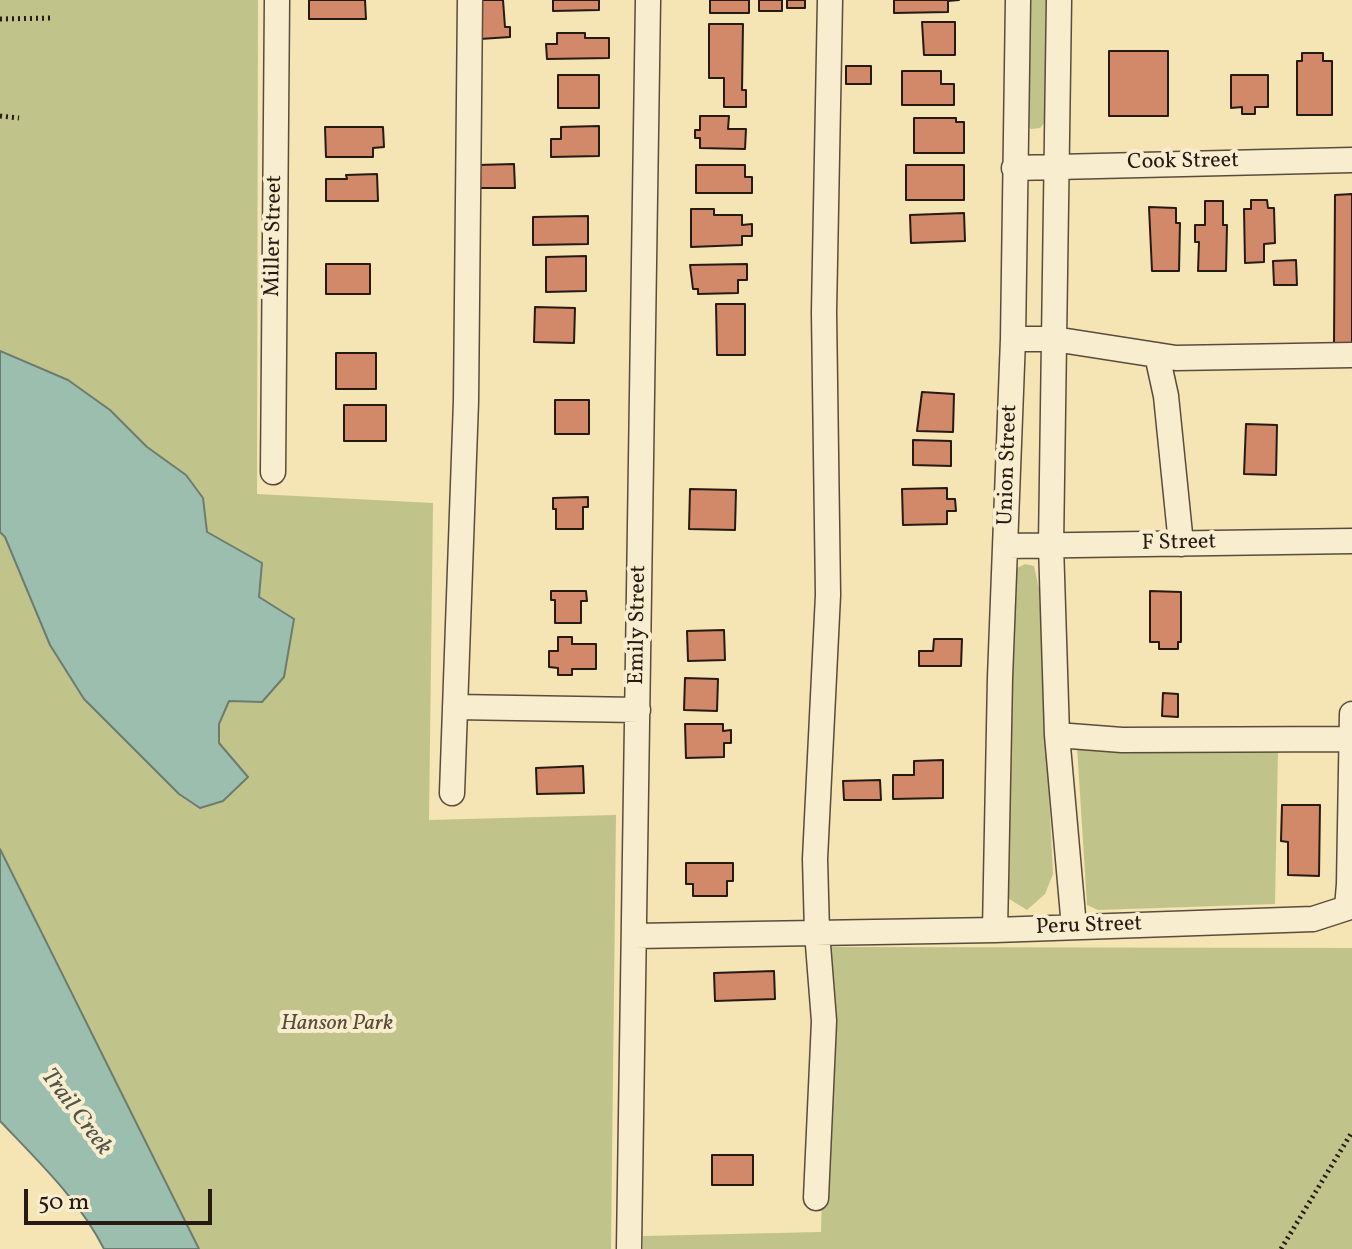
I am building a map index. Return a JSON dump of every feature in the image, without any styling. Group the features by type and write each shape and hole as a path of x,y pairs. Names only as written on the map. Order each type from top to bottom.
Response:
{"street":[{"name":"Miller Street","path":"273,472 277,0"},
{"path":"452,793 466,401 470,0"},
{"name":"Emily Street","path":"629,1249 648,0"},
{"path":"816,1198 824,1021 815,859 828,595 824,312 830,0"},
{"name":"Union Street","path":"995,930 1000,678 1013,339 1018,0"},
{"name":"Union Street","path":"1059,0 1051,545 1057,735 1074,927"},
{"name":"Cook Street","path":"1014,168 1352,160"},
{"path":"1013,339 1054,339 1176,358 1352,355"},
{"path":"1157,355 1166,396 1181,544"},
{"name":"F Street","path":"1007,546 1352,541"},
{"path":"455,707 638,710"},
{"name":"Peru Street","path":"635,936 995,930 1313,919 1347,908 1352,714"},
{"path":"1057,735 1122,740 1352,739"}],"path":[{"path":"0,19 53,18"},
{"path":"0,116 19,118"},
{"path":"1281,1249 1352,1132"}],"green space":[{"name":"Hanson Park","path":"0,0 258,0 257,494 433,503 429,820 616,815 611,1249 199,1249 0,849"},
{"path":"1026,0 1046,0 1045,122 1040,128 1031,129 1024,121"},
{"path":"1025,564 1034,566 1039,589 1053,874 1045,894 1027,910 1006,897 1012,608 1017,568"},
{"path":"1077,746 1278,750 1275,904 1098,910 1087,905"},
{"path":"828,947 1352,948 1352,1249 643,1249 643,1236 821,1232"}],"water":[{"path":"0,351 68,380 110,410 147,447 186,475 203,498 207,532 262,563 259,597 294,619 284,677 262,702 229,701 219,724 219,743 248,777 223,801 200,808 179,794 84,699 50,645 5,537 0,532"},
{"name":"Trail Creek","path":"0,849 199,1249 104,1249 70,1198 0,1121"}],"building":[{"path":"309,0 365,0 366,19 309,19"},
{"path":"478,0 503,0 505,27 510,27 510,37 480,39"},
{"path":"553,0 599,0 599,10 553,11"},
{"path":"710,0 749,0 749,13 710,13"},
{"path":"759,0 782,0 782,11 759,11"},
{"path":"787,0 805,0 805,8 787,8"},
{"path":"894,0 959,0 948,1 948,12 894,13"},
{"path":"922,22 955,22 955,55 924,55"},
{"path":"709,24 743,24 742,90 746,90 746,107 724,107 724,78 709,78"},
{"path":"557,33 585,33 585,38 609,38 609,58 547,59 546,44 557,44"},
{"path":"1109,51 1168,51 1168,116 1109,116"},
{"path":"1302,53 1323,53 1323,61 1332,61 1332,115 1297,115 1297,61 1302,61"},
{"path":"846,66 871,66 871,84 846,84"},
{"path":"902,71 941,71 941,84 954,84 954,105 902,105"},
{"path":"558,75 599,75 599,108 558,108"},
{"path":"1231,75 1268,75 1268,107 1255,107 1255,114 1242,114 1242,107 1231,108"},
{"path":"700,116 729,116 728,129 746,129 745,149 700,148 700,138 695,138 695,130 700,130"},
{"path":"914,118 956,118 956,122 964,122 964,153 914,153"},
{"path":"599,126 599,156 551,157 551,139 561,139 561,127"},
{"path":"325,127 383,127 384,147 373,148 373,157 326,157"},
{"path":"514,164 515,188 478,188 478,165"},
{"path":"696,165 745,165 745,177 752,177 752,193 696,193"},
{"path":"906,165 964,165 964,200 906,200"},
{"path":"377,174 378,201 326,201 326,179"},
{"path":"1352,194 1352,344 1334,344 1335,195"},
{"path":"1251,200 1267,200 1268,208 1274,208 1275,243 1264,244 1264,262 1245,263 1244,209 1251,209"},
{"path":"1205,201 1223,201 1223,225 1227,225 1226,271 1198,271 1199,242 1195,242 1195,225 1205,225"},
{"path":"1149,207 1176,208 1176,223 1180,223 1179,271 1152,271"},
{"path":"691,209 714,209 714,215 742,215 742,225 752,224 752,236 742,236 742,245 691,247"},
{"path":"964,213 965,241 911,243 910,215"},
{"path":"588,216 588,244 533,245 533,217"},
{"path":"586,256 586,291 546,292 546,257"},
{"path":"1296,260 1297,285 1274,285 1273,261"},
{"path":"326,264 370,264 370,294 326,294"},
{"path":"747,264 747,280 738,280 738,293 698,294 698,289 693,289 690,265"},
{"path":"716,304 745,304 745,355 717,355"},
{"path":"535,307 575,308 574,343 534,342"},
{"path":"336,353 376,353 376,389 336,389"},
{"path":"922,392 954,394 953,432 917,431"},
{"path":"555,400 589,400 589,434 555,434"},
{"path":"344,405 386,405 386,441 344,441"},
{"path":"1246,424 1277,425 1276,475 1244,474"},
{"path":"913,440 951,441 951,466 913,465"},
{"path":"947,488 947,499 955,499 956,511 947,511 947,524 903,525 902,489"},
{"path":"690,489 736,490 735,530 689,529"},
{"path":"588,497 588,507 583,507 583,529 556,529 553,498"},
{"path":"551,591 586,591 587,601 581,601 581,623 555,623 555,600 551,600"},
{"path":"1150,591 1181,592 1181,642 1178,642 1178,649 1159,649 1159,642 1150,642"},
{"path":"724,630 725,660 688,661 687,631"},
{"path":"558,637 572,637 572,644 596,644 596,669 572,669 572,675 558,675 558,668 549,667 549,651 558,651"},
{"path":"934,639 962,639 961,666 919,666 919,651 933,651"},
{"path":"685,678 718,679 717,711 684,710"},
{"path":"1163,693 1178,694 1178,717 1162,716"},
{"path":"685,724 723,724 723,731 731,730 731,743 724,743 724,757 686,758"},
{"path":"943,760 943,798 893,799 893,775 914,775 914,761"},
{"path":"583,766 584,793 537,794 536,768"},
{"path":"880,780 881,800 844,800 843,781"},
{"path":"1282,805 1320,805 1319,876 1288,875 1288,842 1281,841"},
{"path":"686,863 733,863 733,881 727,881 727,896 693,896 693,884 686,884"},
{"path":"774,971 775,999 715,1001 714,973"},
{"path":"712,1155 753,1155 753,1185 712,1185"}]}
